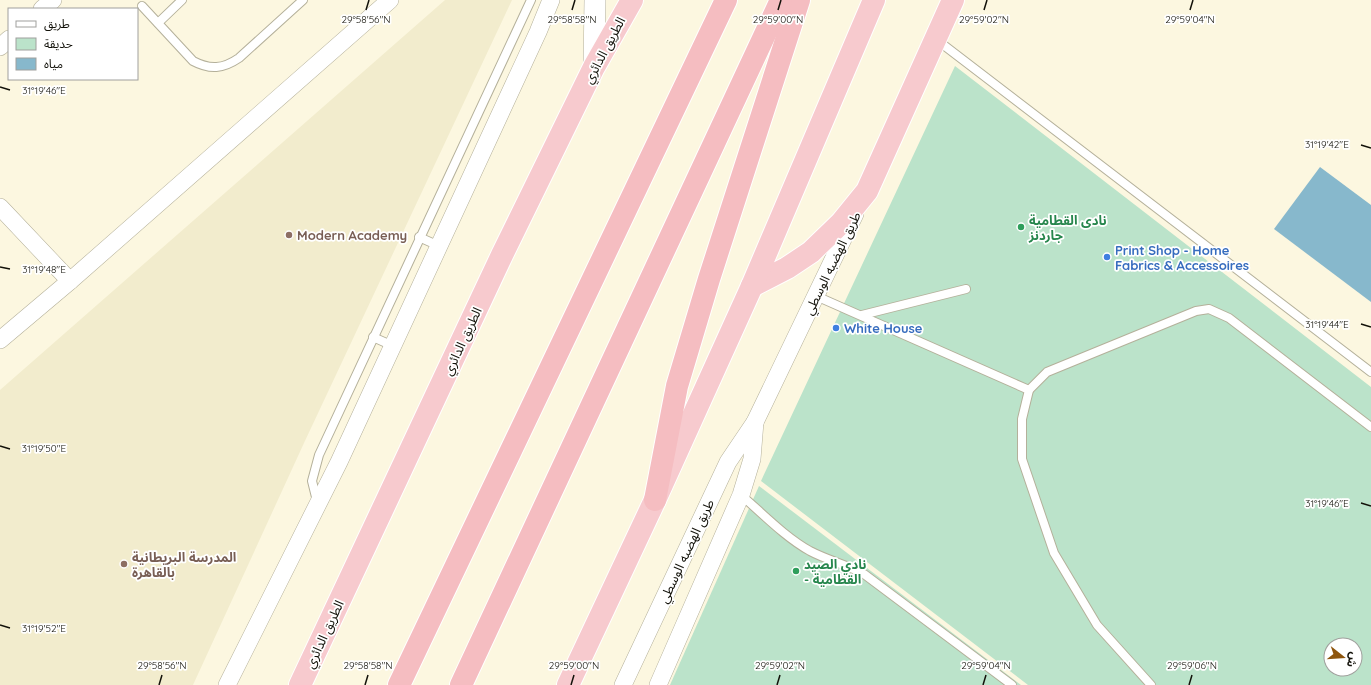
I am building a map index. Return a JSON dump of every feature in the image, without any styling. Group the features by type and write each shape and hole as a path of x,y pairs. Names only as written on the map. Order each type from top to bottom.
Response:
{"highway":[{"name":"الطريق الدائري","path":"300,685 502,255 594,67 632,0"},
{"path":"399,685 726,0"},
{"path":"461,685 781,0"},
{"path":"655,500 677,386 709,279 799,0"},
{"path":"568,685 655,500 752,286 874,0"},
{"path":"752,286 787,268 811,252 841,223 866,191 954,0"}],"street":[{"path":"43,8 53,0"},
{"path":"0,340 70,281 390,0"},
{"path":"227,685 318,507 440,246 538,32 551,0"},
{"path":"594,67 595,0"},
{"path":"0,47 8,40"},
{"name":"طريق الهضبه الوسطي","path":"623,685 728,462 755,422 866,191"},
{"path":"0,207 70,281"},
{"name":"طريق الهضبه الوسطي","path":"658,685 741,495 752,459 755,422"}],"lane":[{"path":"158,23 182,0"},
{"path":"142,6 193,61 204,66 216,68 228,65 238,58 303,0"},
{"path":"318,507 312,481 319,455 419,237 531,0"},
{"path":"936,40 1371,372"},
{"path":"419,237 440,246"},
{"path":"862,315 966,289"},
{"path":"816,296 862,315 1028,390"},
{"path":"1150,685 1097,625 1054,553 1022,459 1022,419 1028,390 1047,372 1196,311 1209,309 1229,318 1371,427"},
{"path":"373,337 393,346"},
{"path":"741,495 798,543 820,556 848,566 864,574 1012,685"}],"shaded area":[{"path":"445,0 512,0 304,443 193,685 0,685 0,390"}],"green space":[{"name":"نادى القطامية جاردنز","path":"955,66 1371,387 1371,685 1028,685 761,481"},
{"name":"نادي الصيد - القطامية","path":"759,486 1021,685 670,685"}],"water":[{"path":"1320,167 1371,205 1371,302 1274,229"}],"place":[{"name":"نادى القطامية جاردنز","path":"1021,227"},
{"name":"Modern Academy","path":"289,235"},
{"name":"Print Shop - Home Fabrics & Accessoires","path":"1107,257"},
{"name":"White House","path":"836,328"},
{"name":"المدرسة البريطانية بالقاهرة","path":"124,564"},
{"name":"نادي الصيد - القطامية","path":"796,571"}]}
